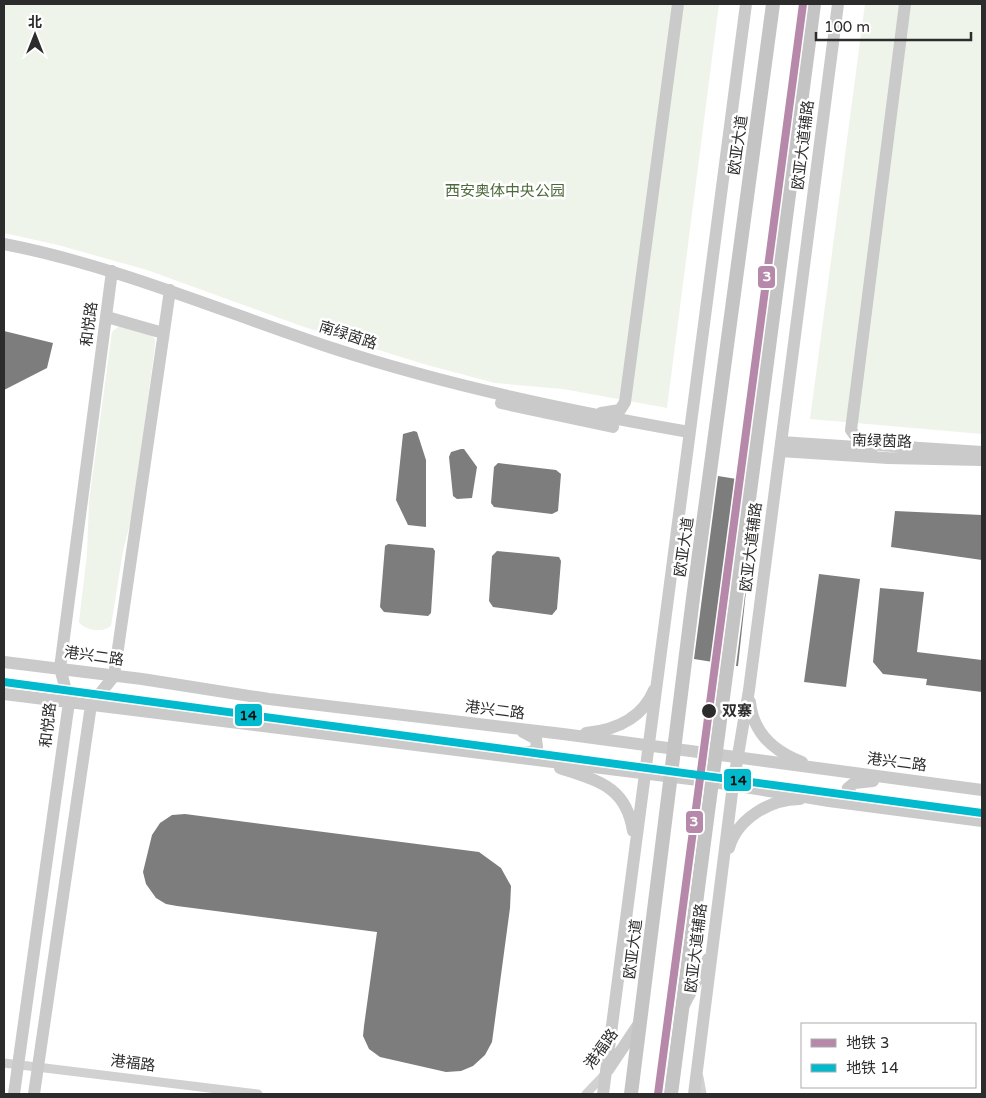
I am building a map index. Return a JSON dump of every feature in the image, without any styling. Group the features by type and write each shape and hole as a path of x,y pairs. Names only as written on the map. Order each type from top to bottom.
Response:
{"main road":[{"name":"欧亚大道","path":"631,1094 674,750 773,4"},
{"path":"671,1094 714,782 814,4"}],"street":[{"path":"580,411 614,412 623,407 625,402 678,4"},
{"path":"603,1094 746,4"},
{"name":"欧亚大道辅路","path":"694,1094 733,785 749,690 838,4"},
{"path":"905,4 851,430 857,438 866,442 913,447"},
{"name":"南绿茵路","path":"4,244 112,275 416,374 513,398 689,436"},
{"name":"南绿茵路","path":"4,252 112,275"},
{"name":"和悦路","path":"14,1094 69,702 60,668 112,275"},
{"path":"34,1094 91,705 114,676 170,294"},
{"name":"南绿茵路","path":"170,294 290,341 429,385 545,414 689,436"},
{"path":"107,317 164,333"},
{"name":"南绿茵路","path":"781,447 913,447 982,452"},
{"name":"南绿茵路","path":"781,447 888,458 982,460"},
{"name":"港兴二路","path":"4,662 60,668 269,699 562,734 982,790"},
{"path":"562,734 610,730 628,721 644,707 659,676"},
{"path":"749,690 751,712 756,726 772,747 796,760 833,771"},
{"path":"4,694 714,782 982,821"},
{"path":"478,753 532,752 535,750 538,743 536,739 510,728"},
{"path":"531,759 597,781 614,791 624,801 630,813 634,855"},
{"path":"908,811 853,798 848,788 854,783 864,781 923,782"},
{"path":"722,870 730,843 738,828 748,818 776,804 792,799 829,800"},
{"path":"682,1008 712,950"},
{"name":"港福路","path":"586,1094 606,1073 640,1022"},
{"name":"港福路","path":"4,1063 258,1094"},
{"path":"698,1064 702,1094"}],"green space":[{"name":"西安奥体中央公园","path":"4,4 719,4 667,408 563,389 495,383 427,365 304,327 147,270 58,245 4,233"},
{"path":"865,4 982,4 982,434 810,419"},
{"path":"119,326 151,335 155,339 155,345 133,512 123,551 111,626 103,630 94,630 85,627 79,622 87,554 89,501 112,332"}],"building":[{"path":"4,331 53,343 47,368 4,390"},
{"path":"417,432 426,460 426,527 408,525 396,500 403,434"},
{"path":"464,449 477,467 472,498 457,499 453,496 449,457 451,452"},
{"path":"498,463 556,470 561,474 558,511 552,514 494,507 491,503 494,467"},
{"path":"718,476 743,480 719,663 694,659"},
{"path":"895,511 982,515 982,560 891,547"},
{"path":"388,544 433,548 435,551 431,613 428,616 384,612 380,607 385,546"},
{"path":"497,551 559,557 561,561 557,609 552,615 493,607 489,601 492,556"},
{"path":"750,556 738,666 736,666"},
{"path":"819,574 860,579 846,687 804,682"},
{"path":"880,588 924,592 917,652 982,660 982,692 926,685 927,679 883,674 873,662"},
{"path":"185,814 479,852 501,868 511,886 510,908 492,1042 485,1055 473,1066 461,1071 446,1072 380,1057 369,1049 363,1036 377,932 177,906 166,904 156,898 146,884 143,872 152,835 160,823 172,815"}],"metro line":[{"name":"3","path":"658,1094 803,4"},
{"name":"14","path":"4,682 982,813"}],"place":[{"name":"双寨","path":"709,711"}]}
